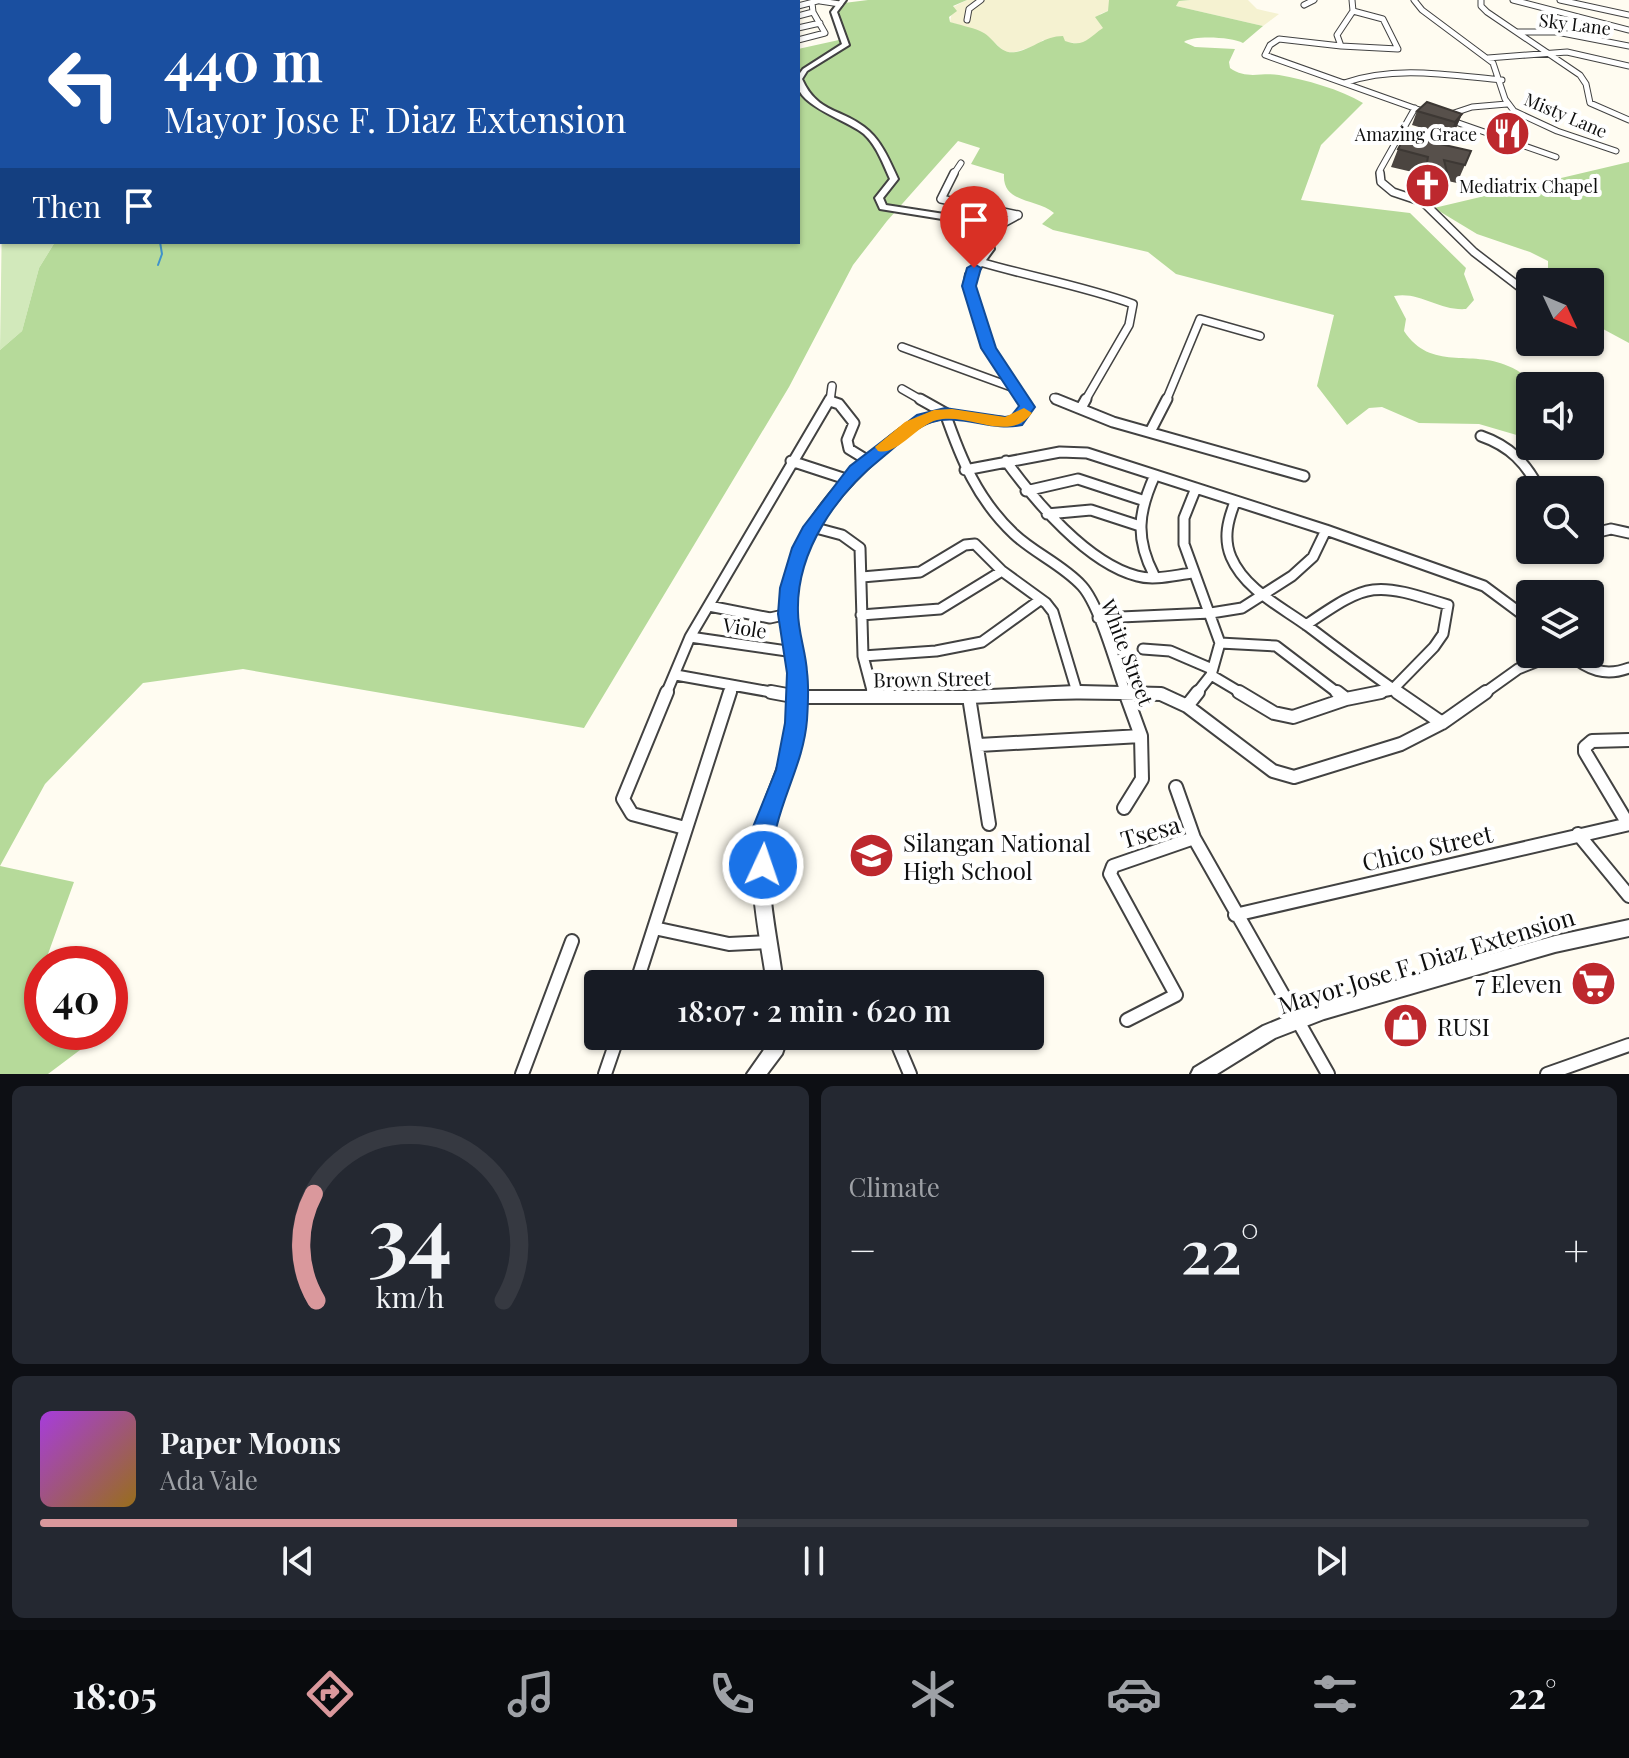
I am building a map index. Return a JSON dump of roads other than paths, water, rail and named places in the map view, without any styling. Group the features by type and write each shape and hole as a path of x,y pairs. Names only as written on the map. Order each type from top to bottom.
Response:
{"street":[{"path":"800,6 820,0 841,1 834,12 846,45 800,75"},
{"path":"967,20 969,9 981,0"},
{"path":"1304,5 1314,0"},
{"path":"1341,46 1337,35 1353,11 1352,0"},
{"name":"Misty Lane","path":"1414,0 1422,10 1488,58 1500,72 1507,104 1543,125 1616,151"},
{"path":"1481,0 1483,9 1584,79 1590,103 1629,120"},
{"path":"1513,0 1629,30"},
{"path":"1560,0 1629,15"},
{"path":"800,39 825,33 813,12 812,3"},
{"path":"1353,11 1383,19 1398,49 1279,39 1270,45 1265,55 1556,157"},
{"path":"800,15 813,12"},
{"path":"800,28 820,23"},
{"name":"Sky Lane","path":"1517,32 1557,32 1629,46"},
{"path":"1488,58 1547,52 1585,55 1629,66"},
{"path":"1344,83 1360,77 1396,74 1502,80"},
{"path":"800,86 810,101 866,131 874,142 894,179 879,198 883,207 970,221 987,232 990,249 969,279 971,295 989,348 1027,407 1016,421 992,421 945,413 902,389"},
{"path":"1441,118 1472,107 1507,104"},
{"path":"1415,108 1380,175 1382,184 1423,202 1474,252 1516,284"},
{"path":"961,163 947,183 941,199 1018,215 987,232"},
{"path":"980,262 1053,283 1089,289 1133,304 1129,325 1081,408"},
{"path":"1150,432 1172,395 1178,370 1200,319 1260,336"},
{"path":"902,347 1017,389"},
{"path":"685,828 632,814 623,799 690,637 791,461 830,401 832,386"},
{"path":"1054,398 1150,432 1304,476"},
{"path":"830,401 839,404 854,423 847,440 849,449 867,460"},
{"path":"773,970 762,844 771,807 792,748 798,697 788,614 794,567 812,527 846,479 922,419 945,413"},
{"name":"White Street","path":"945,413 965,470 981,497 1014,534 1083,587 1098,618 1141,736 1142,779 1124,808"},
{"path":"1481,436 1494,440 1527,463 1533,476"},
{"path":"965,470 1072,451 1087,453 1326,530 1484,586 1516,610"},
{"path":"791,461 846,479"},
{"path":"1006,461 1026,491 1047,514 1116,567 1139,577 1193,573"},
{"path":"1154,575 1141,553 1137,525 1142,500 1155,475"},
{"path":"1026,491 1078,479 1142,500"},
{"path":"1187,706 1211,672 1220,643 1184,544 1184,518 1196,488"},
{"path":"1235,502 1225,527 1231,556 1238,569 1263,594 1392,690 1442,723"},
{"path":"1047,514 1091,510 1137,525"},
{"path":"812,527 842,535 860,548 863,656 874,697"},
{"path":"1098,618 1211,613 1242,608 1292,576 1313,557 1326,530"},
{"path":"1604,531 1629,533"},
{"path":"862,577 920,572 970,543 975,544 1002,571 1053,612 1077,692"},
{"path":"861,615 940,609 1002,571"},
{"path":"1143,649 1170,651 1211,672 1274,713 1304,715 1346,699 1392,690 1443,634 1448,605 1387,586 1368,587 1351,594 1306,625"},
{"path":"863,656 936,651 982,642 1040,600"},
{"path":"709,606 770,618 788,614"},
{"name":"Viole","path":"690,637 794,652"},
{"path":"1220,643 1276,646 1346,699"},
{"name":"Brown Street","path":"676,675 798,697 969,697 1077,692 1161,694 1187,706 1273,771 1294,777 1401,744 1442,723 1521,668"},
{"path":"1585,668 1609,674 1629,668"},
{"path":"640,970 732,685"},
{"path":"969,697 979,745 989,824"},
{"path":"979,745 1141,736"},
{"path":"1628,824 1585,752 1585,747 1592,741 1629,740"},
{"path":"1176,787 1194,838"},
{"name":"Chico Street","path":"1235,915 1628,824"},
{"path":"1578,834 1629,896"},
{"name":"Tsesa","path":"1127,1020 1176,995 1110,874 1113,866 1194,838 1328,1074"},
{"path":"654,928 729,944 770,942"},
{"name":"Mayor Jose F. Diaz Extension","path":"1200,1074 1269,1032 1298,1020 1539,948 1629,928"},
{"path":"522,1074 572,941"},
{"path":"1547,1074 1567,1071 1629,1045"},
{"path":"605,1074 613,1050"},
{"path":"758,1073 775,1050"},
{"path":"900,1050 910,1074"}],"waterway":[{"path":"158,265 162,254 160,244"}],"place":[{"name":"Amazing Grace","path":"1508,134"},
{"name":"Mediatrix Chapel","path":"1428,186"},
{"name":"Silangan National High School","path":"872,856"},
{"name":"7 Eleven","path":"1593,983"},
{"name":"RUSI","path":"1406,1026"}]}
